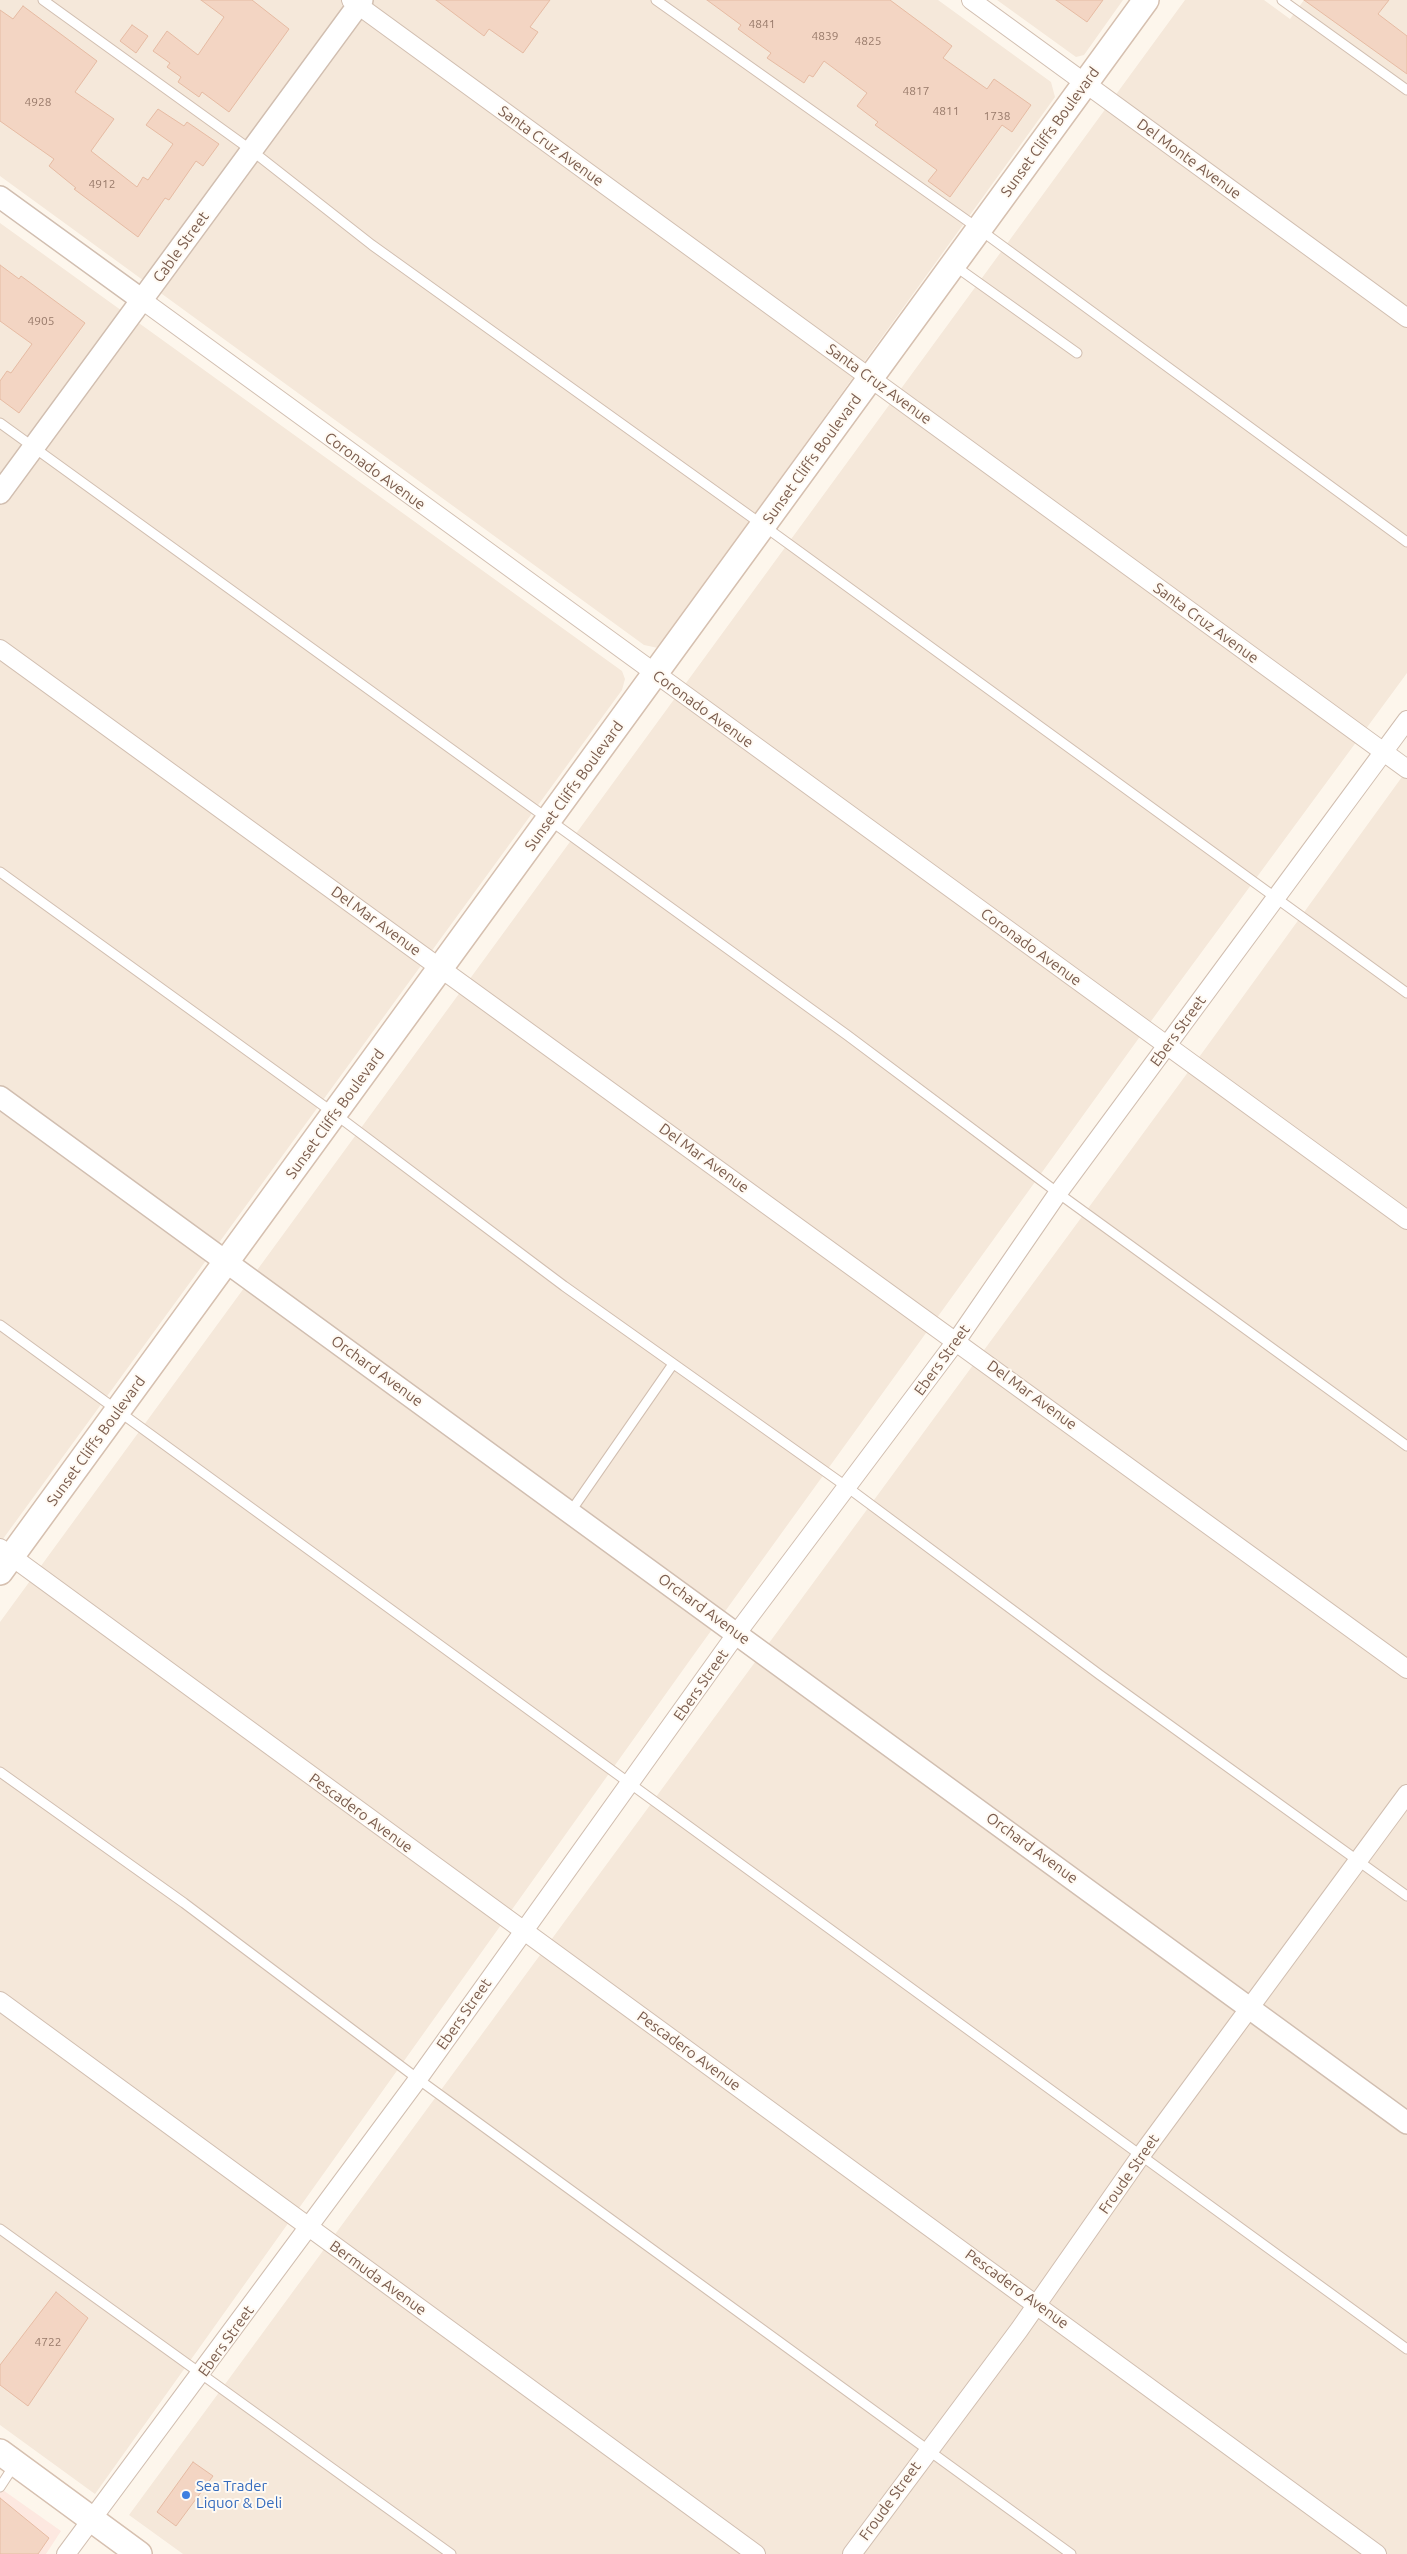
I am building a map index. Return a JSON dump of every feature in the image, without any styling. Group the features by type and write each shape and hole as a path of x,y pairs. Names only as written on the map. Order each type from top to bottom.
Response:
{"main road":[{"name":"Sunset Cliffs Boulevard","path":"4,1559 118,1411 228,1262 1146,0"},
{"path":"8,2458 139,2554"}],"street":[{"name":"Del Monte Avenue","path":"971,0 1407,318"},
{"name":"Cable Street","path":"0,493 357,2"},
{"name":"Santa Cruz Avenue","path":"357,2 870,379 1407,769"},
{"name":"Coronado Avenue","path":"0,197 1407,1220"},
{"name":"Del Mar Avenue","path":"0,649 956,1340 1407,1669"},
{"name":"Ebers Street","path":"66,2554 202,2374 418,2079 522,1930 737,1633 956,1340 1058,1193 1275,896 1407,720"},
{"name":"Orchard Avenue","path":"0,1097 571,1511 1407,2123"},
{"name":"Pescadero Avenue","path":"4,1559 522,1930 1378,2554"},
{"name":"Froude Street","path":"852,2554 1036,2303 1142,2154 1407,1794"},
{"name":"Bermuda Avenue","path":"0,2001 756,2554"}],"lane":[{"path":"43,0 251,150 372,245 764,526 1407,993"},
{"path":"656,0 979,229 1407,542"},
{"path":"1282,0 1407,90"},
{"path":"954,265 1077,353"},
{"path":"0,423 838,1029 1058,1193 1407,1446"},
{"path":"0,872 335,1114 564,1286 846,1487 1100,1675 1407,1896"},
{"path":"0,1324 1142,2154 1407,2349"},
{"path":"571,1511 673,1364"},
{"path":"0,1772 184,1903 418,2079 1071,2554"},
{"path":"0,2229 452,2554"},
{"path":"0,2487 8,2458"}],"shaded area":[{"path":"0,0 938,0 1051,82 1055,97 658,648 644,645 0,176"},
{"path":"997,0 1123,0 1084,55 1076,57"},
{"path":"1185,0 1264,0 1290,19 1304,0 1407,0 1407,673 1162,1006 695,1653 95,2494 0,2425 0,1622"},
{"path":"0,223 622,671 625,679 622,690 0,1543"},
{"path":"1407,770 1407,2554 183,2554 129,2515 1205,1049"},
{"path":"0,2488 61,2531 46,2554 0,2554"}],"building":[{"path":"201,0 252,0 289,29 229,112 202,92 199,97 178,82 181,77 167,67 170,63 153,51 167,31 198,55 224,17"},
{"path":"436,0 550,0 530,27 538,32 523,53 489,29 484,36"},
{"path":"707,0 890,0 952,46 943,58 987,89 994,79 1031,105 1012,132 1002,125 950,197 928,181 937,170 875,125 878,122 857,106 867,93 824,61 813,77 809,75 804,83 767,58 771,53 738,29 741,25"},
{"path":"1056,0 1103,0 1087,22"},
{"path":"1304,0 1389,0 1378,14 1407,36 1407,74"},
{"path":"23,6 97,61 75,92 114,119 91,151 137,187 143,177 148,180 173,144 146,125 158,109 184,126 187,122 219,144 203,166 196,161 169,200 165,198 138,237 74,189 76,188 49,166 54,159 0,121 0,10 13,19"},
{"path":"132,25 148,36 136,53 120,41"},
{"path":"0,265 19,279 21,276 85,323 19,413 0,399 0,381 7,371 11,373 32,344 0,321"},
{"path":"56,2292 88,2318 28,2406 0,2385 0,2365"},
{"path":"193,2462 213,2476 176,2526 157,2512"},
{"path":"0,2498 49,2538 38,2554 0,2554"}],"place":[{"name":"Sea Trader Liquor & Deli","path":"186,2495"}]}
